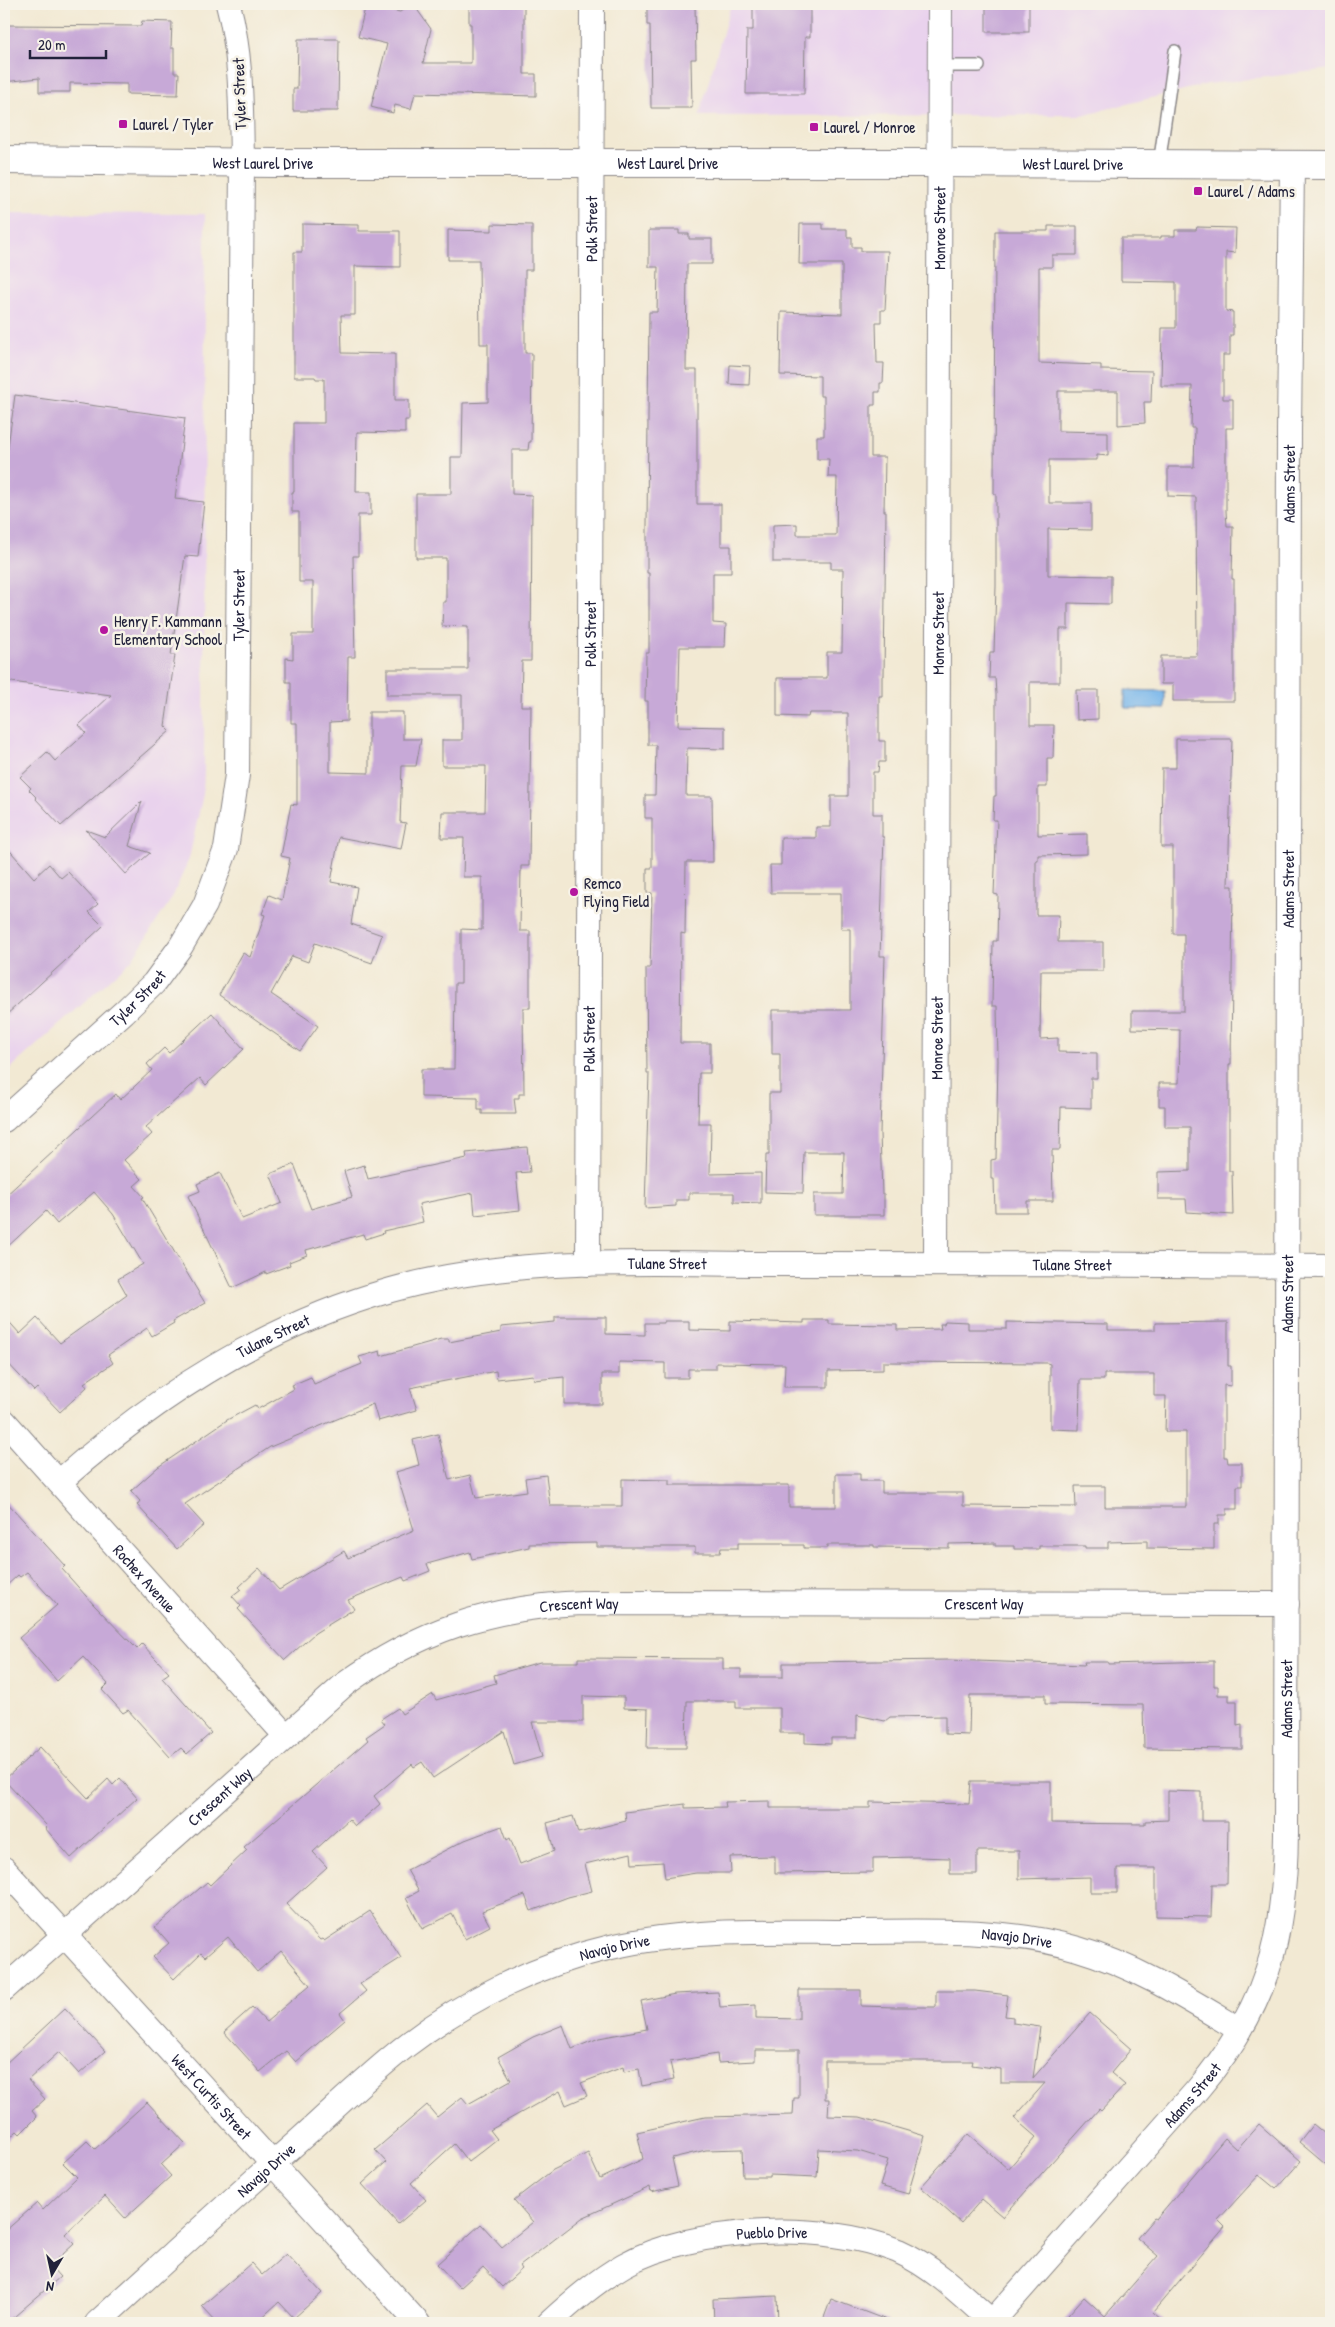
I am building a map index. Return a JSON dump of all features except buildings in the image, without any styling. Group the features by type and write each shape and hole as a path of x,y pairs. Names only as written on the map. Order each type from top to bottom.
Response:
{"main road":[{"name":"West Laurel Drive","path":"4,160 242,163 1331,165"}],"street":[{"name":"Tyler Street","path":"4,1120 154,982 181,946 205,905 226,848 237,775 242,163 239,63 237,42 228,4"},
{"name":"Polk Street","path":"588,1264 592,4"},
{"name":"Monroe Street","path":"936,1263 940,4"},
{"name":"Adams Street","path":"992,2322 1213,2070 1240,2030 1265,1978 1279,1928 1283,1903 1286,1834 1286,1266 1292,166"},
{"name":"Tulane Street","path":"59,1482 134,1421 186,1383 273,1334 350,1303 433,1279 502,1269 588,1264 936,1263 1331,1266"},
{"name":"Rochex Avenue","path":"4,1422 286,1736"},
{"name":"Crescent Way","path":"4,1989 63,1934 345,1684 396,1650 464,1622 533,1606 582,1603 1287,1604"},
{"name":"West Curtis Street","path":"4,1868 418,2323"},
{"name":"Navajo Drive","path":"97,2323 272,2164 407,2045 474,2001 506,1984 576,1956 610,1947 661,1938 713,1932 944,1932 1046,1941 1078,1949 1140,1973 1240,2030"},
{"name":"Pueblo Drive","path":"549,2323 602,2279 653,2251 680,2242 708,2237 784,2233 838,2235 865,2241 898,2252 932,2271 992,2322"}],"lane":[{"path":"1159,165 1175,51"},
{"path":"941,66 979,66"}],"shaded area":[{"path":"731,4 1331,4 1331,69 1208,84 1082,115 699,116"},
{"name":"Henry F. Kammann Elementary School","path":"4,213 205,214 204,770 203,794 189,859 172,898 131,961 4,1074"}],"water":[{"path":"1125,690 1165,691 1165,709 1125,708"}],"place":[{"name":"Laurel / Tyler","path":"123,124"},
{"name":"Laurel / Monroe","path":"814,127"},
{"name":"Laurel / Adams","path":"1198,191"},
{"name":"Henry F. Kammann Elementary School","path":"104,630"},
{"name":"Remco Flying Field","path":"574,892"}]}
